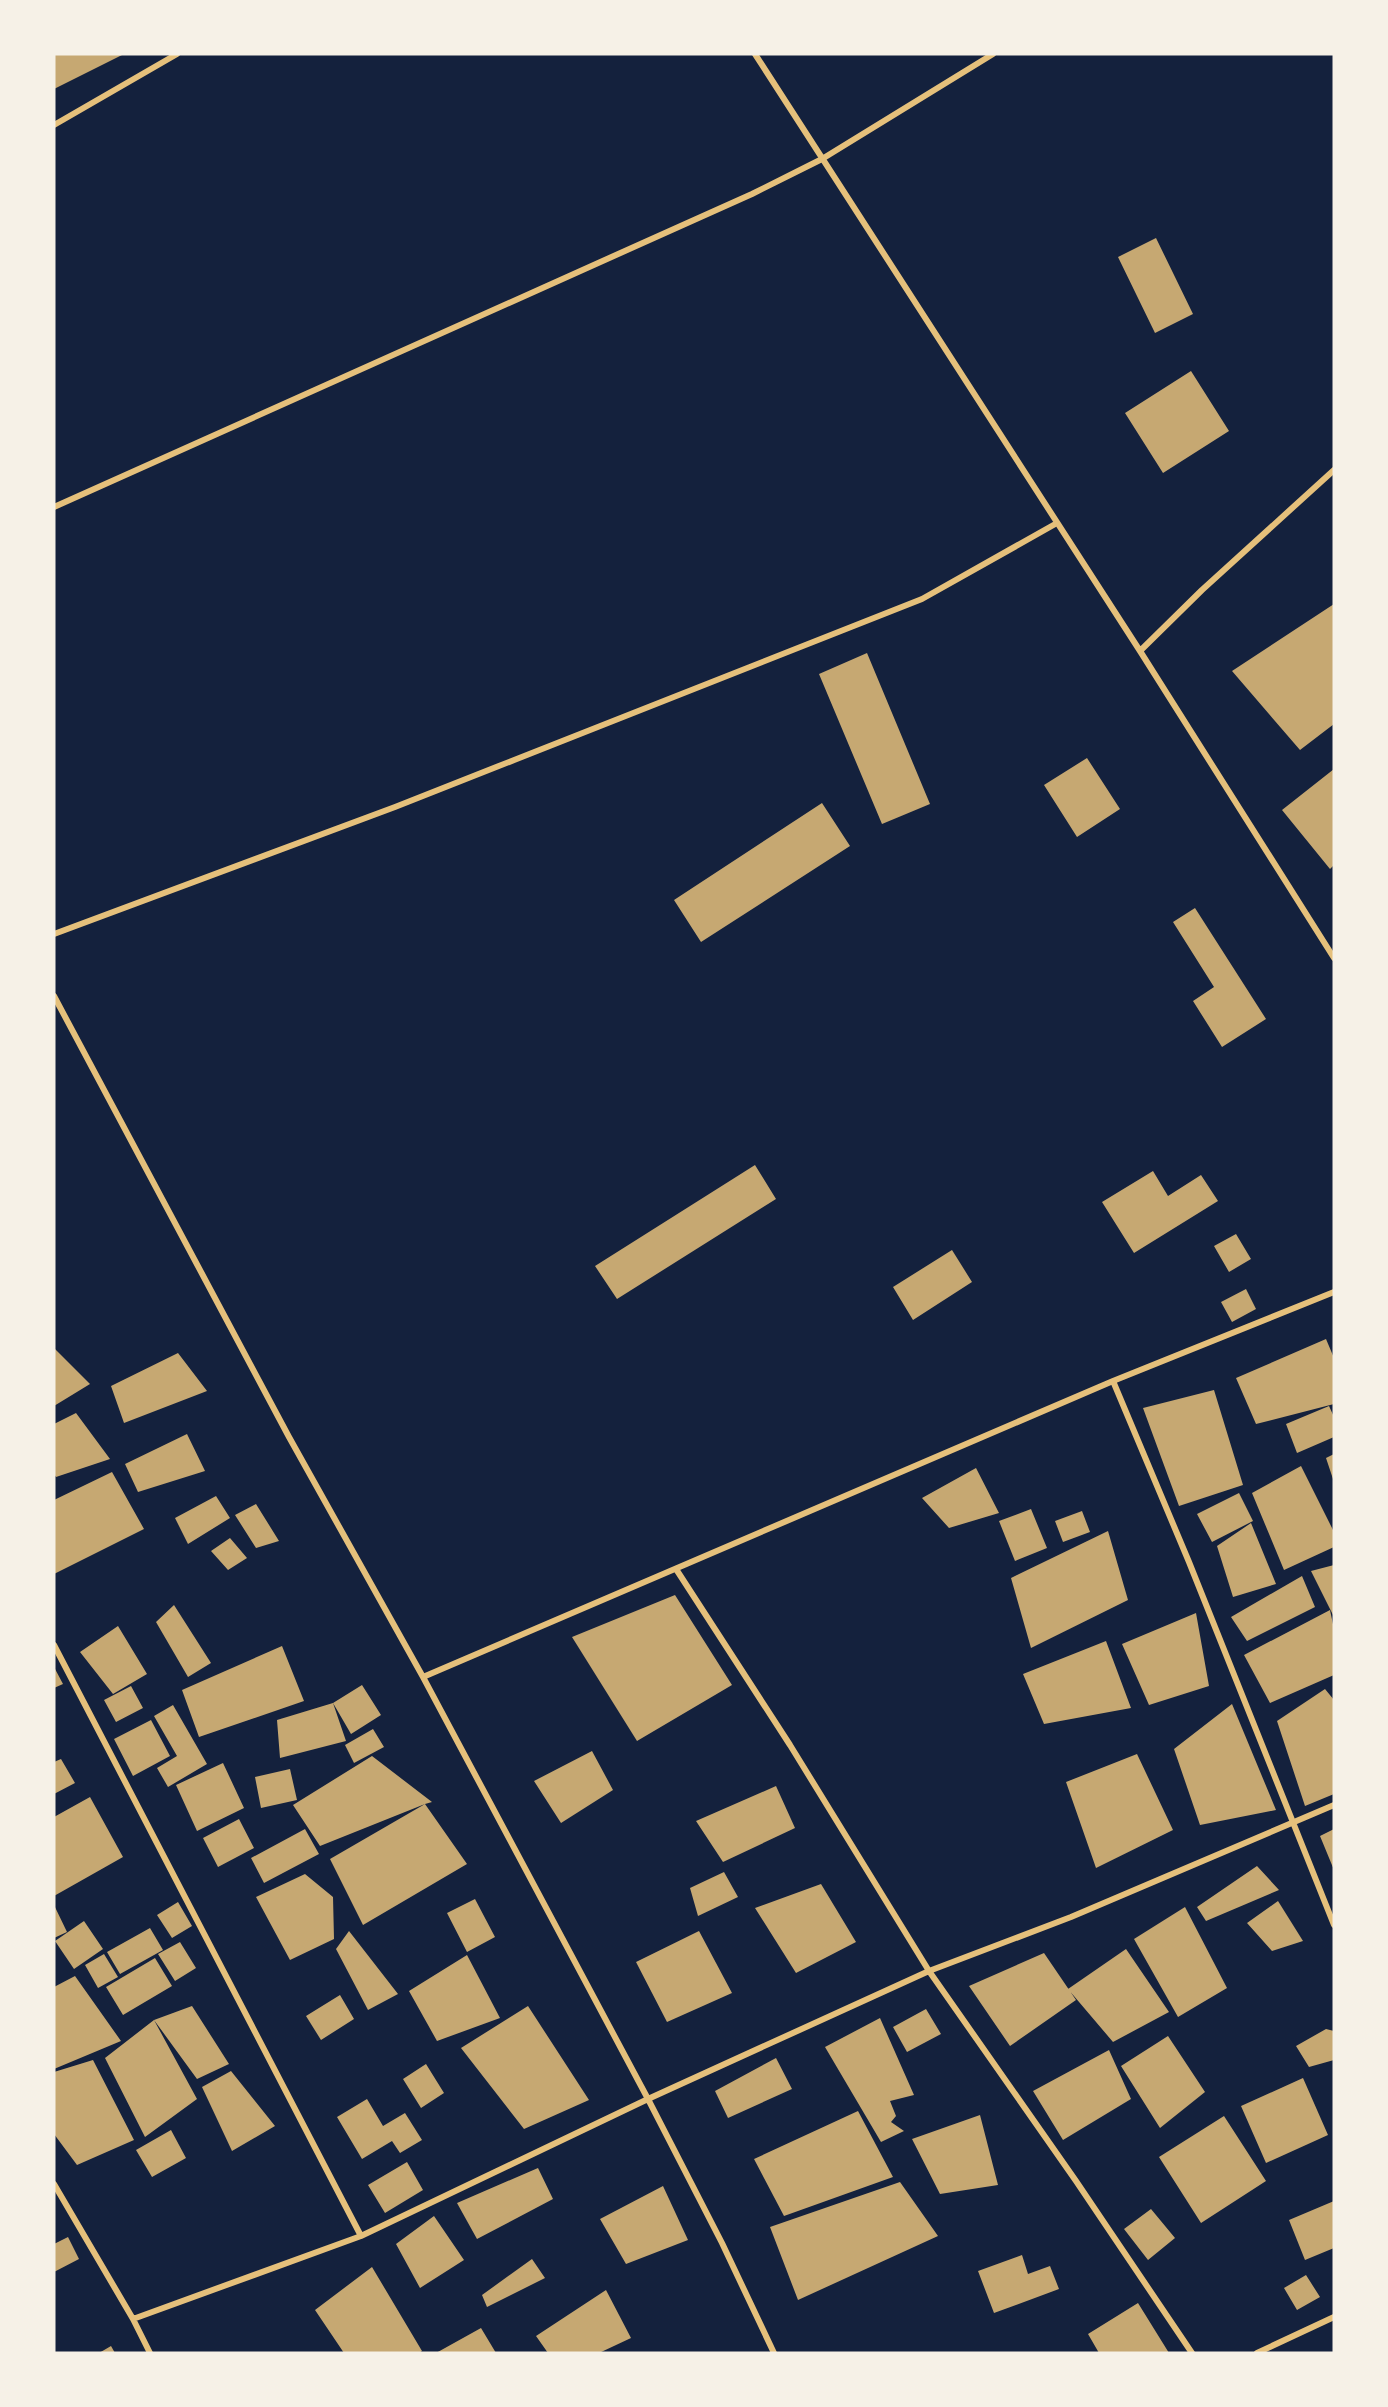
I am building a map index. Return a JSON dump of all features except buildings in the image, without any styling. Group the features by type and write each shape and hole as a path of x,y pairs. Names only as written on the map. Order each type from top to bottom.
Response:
{"street":[{"path":"54,125 177,54"},
{"path":"755,54 1140,651 1334,958"},
{"path":"54,507 752,194 822,159 993,54"},
{"path":"1140,651 1202,590 1334,470"},
{"path":"54,934 395,807 922,599 1057,524"},
{"path":"54,996 289,1437 423,1677 648,2099 774,2353"},
{"path":"423,1677 1113,1381 1334,1292"},
{"path":"1113,1381 1189,1562 1334,1925"},
{"path":"676,1569 790,1745 929,1971 1076,2181 1192,2353"},
{"path":"54,1645 361,2236"},
{"path":"132,2319 361,2236 648,2099 929,1971 1071,1917 1334,1805"},
{"path":"54,2184 150,2353"},
{"path":"1257,2353 1334,2317"}]}
